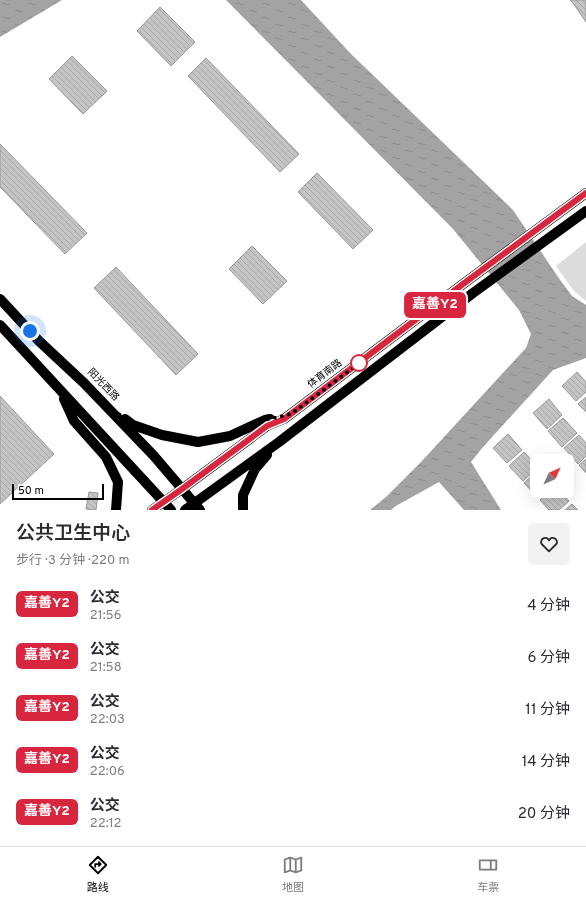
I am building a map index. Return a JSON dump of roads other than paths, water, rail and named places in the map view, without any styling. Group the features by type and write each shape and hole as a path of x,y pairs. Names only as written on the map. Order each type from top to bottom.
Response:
{"main road":[{"name":"体育南路","path":"152,510 267,426 284,419 291,414 586,193"},
{"path":"185,510 197,507 473,293 586,211"},
{"name":"阳光西路","path":"0,299 39,341 106,405 154,456 197,507"},
{"path":"0,325 170,510"},
{"path":"60,390 74,421 106,457 118,482 116,510"},
{"path":"106,405 134,425 162,435 198,442 230,436 265,420 291,414"},
{"path":"242,510 243,495 255,469 279,442"}],"water":[{"path":"0,0 62,0 0,37"},
{"path":"226,0 301,0 350,53 513,210 572,296 586,305 586,358 553,370 471,462 501,510 464,510 439,482 391,510 370,510 386,497 421,462 526,348 531,334 519,310 453,229"}]}
